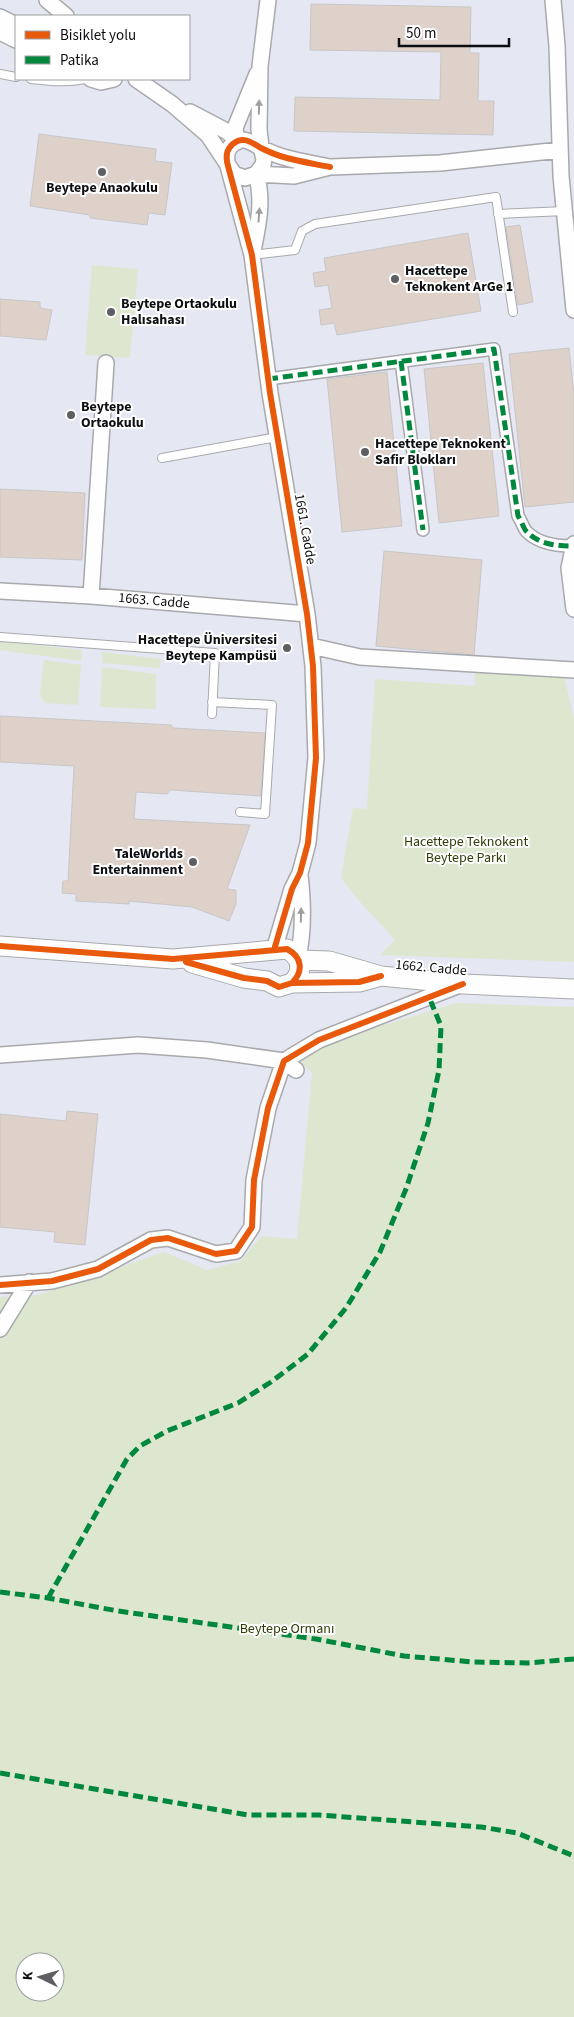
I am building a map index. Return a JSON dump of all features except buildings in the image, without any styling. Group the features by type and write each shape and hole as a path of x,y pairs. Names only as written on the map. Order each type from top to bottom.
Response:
{"street":[{"path":"47,0 65,15"},
{"name":"1661. Cadde","path":"252,255 259,220 260,188 256,174 263,165 264,159 261,147 260,66 268,0"},
{"path":"552,0 557,46 560,150 574,310"},
{"path":"0,17 15,24"},
{"path":"0,32 15,40"},
{"name":"1661. Cadde","path":"260,66 235,128 237,142 232,145 227,155 228,166 252,255 268,379 307,614 313,666 316,758 308,843 274,950"},
{"path":"94,80 101,82 110,80"},
{"path":"137,80 172,104 208,135 230,170 240,177 246,178 256,174 294,176 330,168 440,163 560,150"},
{"path":"172,104 228,132 237,142 247,140 287,158 330,168"},
{"path":"268,379 494,349 518,516 526,531 544,543 573,550 569,559 569,568 574,609"},
{"path":"402,361 423,530"},
{"path":"91,596 106,363"},
{"name":"1663. Cadde","path":"0,591 91,596 307,614"},
{"path":"311,646 360,657 574,670"},
{"name":"1661. Cadde","path":"298,958 301,943 302,891 300,873"},
{"name":"1662. Cadde","path":"2,945 173,959 287,949 298,958 328,961 381,976 463,984 574,989"},
{"path":"267,981 262,970 262,964 268,953 274,950"},
{"path":"292,984 300,973 298,958"},
{"name":"1662. Cadde","path":"173,959 244,978 267,981 279,987 292,984 359,982 381,976"},
{"path":"0,1284 52,1281 98,1270 150,1240 168,1238 216,1254 236,1251 252,1227 256,1171 268,1108 284,1061 320,1040 463,984"},
{"path":"0,1055 138,1045 207,1050 284,1061 296,1070"},
{"path":"0,1329 29,1282"}],"lane":[{"path":"0,74 15,77"},
{"path":"45,80 73,82 81,80"},
{"path":"252,255 295,250 302,231 314,224 496,197 513,312"},
{"path":"498,214 565,211"},
{"path":"162,458 277,437"},
{"path":"0,637 215,653 212,714"},
{"path":"212,702 272,705 265,814 240,812"}],"shaded area":[{"name":"Hacettepe Üniversitesi Beytepe Kampüsü","path":"0,0 574,0 574,1216 0,1615"}],"green space":[{"name":"Beytepe Ortaokulu Halısahası","path":"92,265 138,269 130,358 85,355"},
{"path":"0,641 82,650 81,661 0,650"},
{"path":"102,652 161,659 160,668 102,663"},
{"path":"44,660 81,665 78,705 45,703 40,696"},
{"path":"102,667 156,674 156,709 100,707"},
{"name":"Hacettepe Teknokent Beytepe Parkı","path":"475,667 563,672 574,719 574,962 380,955 395,940 360,902 341,877 353,808 367,809 375,679 475,686"},
{"name":"Beytepe Ormanı","path":"456,1003 574,1007 574,2017 0,2017 0,1297 38,1295 164,1252 207,1270 240,1261 262,1236 297,1239 312,1073 306,1067 299,1067 306,1053 357,1031 391,1023"}],"marked path":[{"path":"268,379 494,349 518,516 526,531 536,539 554,545 572,546"},
{"path":"401,361 423,530"},
{"path":"48,1598 127,1459 140,1446 167,1431 238,1403 271,1382 308,1354 346,1308 380,1252 406,1189 428,1123 439,1070 441,1026 429,997"},
{"path":"0,1592 316,1639 404,1656 473,1662 528,1663 574,1659"},
{"path":"0,1773 248,1815 319,1815 481,1827 517,1833 574,1856"}],"cycle path":[{"path":"274,950 308,843 316,758 313,666 307,614 270,393 252,255 227,156 229,149 234,143 246,140 281,156 330,167"},
{"path":"0,946 173,959 287,949 296,956 300,964 298,974 292,983"},
{"path":"186,962 244,978 267,981 279,987 292,983 359,982 381,976"},
{"path":"0,1285 52,1281 98,1269 151,1240 168,1238 216,1254 236,1251 252,1227 254,1180 268,1108 284,1061 319,1040 463,984"}],"place":[{"name":"Beytepe Anaokulu","path":"102,172"},
{"name":"Hacettepe Teknokent ArGe 1","path":"395,279"},
{"name":"Beytepe Ortaokulu Halısahası","path":"111,312"},
{"name":"Beytepe Ortaokulu","path":"71,415"},
{"name":"Hacettepe Teknokent Safir Blokları","path":"365,452"},
{"name":"Hacettepe Üniversitesi Beytepe Kampüsü","path":"287,648"},
{"name":"TaleWorlds Entertainment","path":"193,862"}]}
